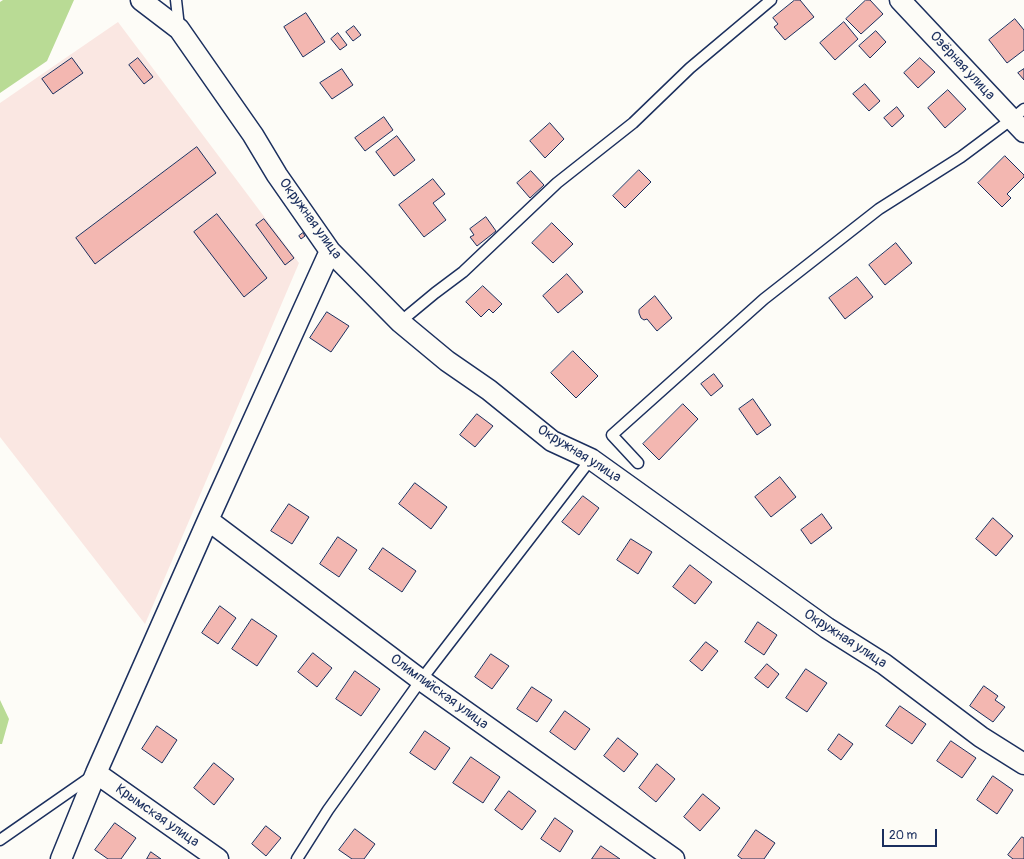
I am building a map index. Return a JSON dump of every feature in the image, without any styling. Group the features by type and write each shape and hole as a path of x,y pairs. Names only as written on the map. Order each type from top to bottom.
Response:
{"street":[{"name":"Окружная улица","path":"141,0 179,29 253,135 277,175 330,251 400,322 447,361 489,390 552,441 591,459 827,628 884,664 981,737 1024,764"},
{"name":"Озёрная улица","path":"900,0 1020,120"},
{"path":"62,859 96,773 208,520 330,251"},
{"name":"Олимпийская улица","path":"208,520 421,680 674,859"},
{"name":"Крымская улица","path":"96,773 218,859"}],"lane":[{"path":"176,0 179,29"},
{"path":"400,322 463,272 557,184 633,123 690,68 771,0"},
{"path":"638,463 612,436 764,299 879,209 1020,120"},
{"path":"298,859 328,810 421,680 591,459"},
{"path":"0,840 96,773"}],"shaded area":[{"path":"118,22 299,263 145,624 0,437 0,103"}],"green space":[{"path":"3,0 74,0 47,61 0,93 0,2"},
{"path":"0,700 9,719 2,744 0,744"}],"building":[{"path":"795,0 800,0 814,17 785,40 774,27 778,24 773,18"},
{"path":"866,0 870,0 883,14 861,34 846,19"},
{"path":"306,13 325,42 303,57 284,27"},
{"path":"1015,19 1024,30 1024,50 1007,63 989,40"},
{"path":"844,22 858,39 835,60 820,43"},
{"path":"354,26 361,35 353,41 346,32"},
{"path":"876,31 886,42 870,58 859,46"},
{"path":"338,33 347,45 340,50 331,39"},
{"path":"72,58 83,73 53,94 42,79"},
{"path":"138,58 153,77 144,84 129,65"},
{"path":"920,58 935,72 918,88 904,73"},
{"path":"342,69 353,85 332,99 320,83"},
{"path":"1024,69 1024,80 1018,73"},
{"path":"865,84 880,101 869,111 853,94"},
{"path":"948,90 966,109 945,128 928,108"},
{"path":"897,107 904,116 892,127 884,118"},
{"path":"384,117 393,130 365,151 355,138"},
{"path":"550,123 564,139 545,158 530,141"},
{"path":"397,136 415,160 394,176 376,152"},
{"path":"197,147 216,173 95,264 76,238"},
{"path":"1005,156 1024,175 1024,177 1007,194 1011,198 1002,207 978,183"},
{"path":"639,170 651,182 625,208 613,196"},
{"path":"531,171 544,185 530,198 517,183"},
{"path":"433,179 445,194 433,203 446,220 424,237 399,205"},
{"path":"217,214 267,278 244,297 194,232"},
{"path":"486,217 496,231 477,246 470,237 474,235 470,229"},
{"path":"264,219 294,258 285,265 256,225"},
{"path":"552,223 573,244 553,263 532,243"},
{"path":"303,233 305,236 301,239 299,236"},
{"path":"896,243 912,263 885,285 869,265"},
{"path":"567,274 583,292 558,313 543,296"},
{"path":"857,277 873,297 845,319 829,298"},
{"path":"483,286 502,304 493,313 489,309 481,317 466,302"},
{"path":"655,296 672,318 657,331 647,319 644,320 641,318 639,313 639,310"},
{"path":"327,312 349,326 331,352 310,338"},
{"path":"573,351 598,376 576,398 551,373"},
{"path":"714,374 723,386 711,396 701,384"},
{"path":"753,399 771,425 757,435 739,409"},
{"path":"683,404 698,419 659,460 643,444"},
{"path":"477,414 493,426 475,447 460,435"},
{"path":"780,477 796,497 771,517 755,497"},
{"path":"415,483 447,507 431,529 399,504"},
{"path":"583,496 599,508 579,535 562,522"},
{"path":"289,504 309,517 292,544 271,531"},
{"path":"822,514 832,528 811,544 801,530"},
{"path":"993,518 1013,536 996,556 976,539"},
{"path":"338,537 357,550 339,577 320,564"},
{"path":"631,539 652,552 638,574 617,560"},
{"path":"383,548 416,571 402,592 369,569"},
{"path":"690,565 712,582 695,604 673,587"},
{"path":"220,606 236,618 218,644 202,633"},
{"path":"252,619 277,636 257,666 232,649"},
{"path":"758,622 777,635 764,655 745,642"},
{"path":"706,642 718,651 702,671 690,661"},
{"path":"313,653 332,668 317,687 298,672"},
{"path":"491,654 509,666 492,689 475,677"},
{"path":"767,664 779,674 768,688 755,678"},
{"path":"806,669 827,683 807,712 786,698"},
{"path":"355,671 380,689 361,716 336,699"},
{"path":"984,686 998,696 995,700 1005,707 993,722 970,706"},
{"path":"532,687 552,700 537,722 517,709"},
{"path":"900,706 926,724 912,744 886,726"},
{"path":"565,711 590,729 575,750 550,732"},
{"path":"157,726 177,740 162,763 142,749"},
{"path":"425,731 450,748 435,770 410,753"},
{"path":"839,734 853,744 841,760 828,750"},
{"path":"618,738 638,754 624,772 604,756"},
{"path":"951,741 976,758 962,778 937,761"},
{"path":"471,757 500,777 483,803 453,783"},
{"path":"214,763 234,779 214,805 194,788"},
{"path":"657,764 675,779 656,802 639,788"},
{"path":"993,776 1013,790 997,814 977,800"},
{"path":"509,791 536,811 522,830 495,810"},
{"path":"703,794 720,808 700,831 684,817"},
{"path":"555,818 573,831 560,852 541,839"},
{"path":"115,823 136,838 121,859 108,859 95,850"},
{"path":"266,826 281,838 266,856 252,844"},
{"path":"355,829 375,844 364,859 352,859 339,850"},
{"path":"756,830 775,843 764,859 742,859 738,856"},
{"path":"1022,837 1024,838 1024,859 1013,859 1008,855"},
{"path":"601,846 620,859 592,859"},
{"path":"151,852 161,859 147,859"}]}
